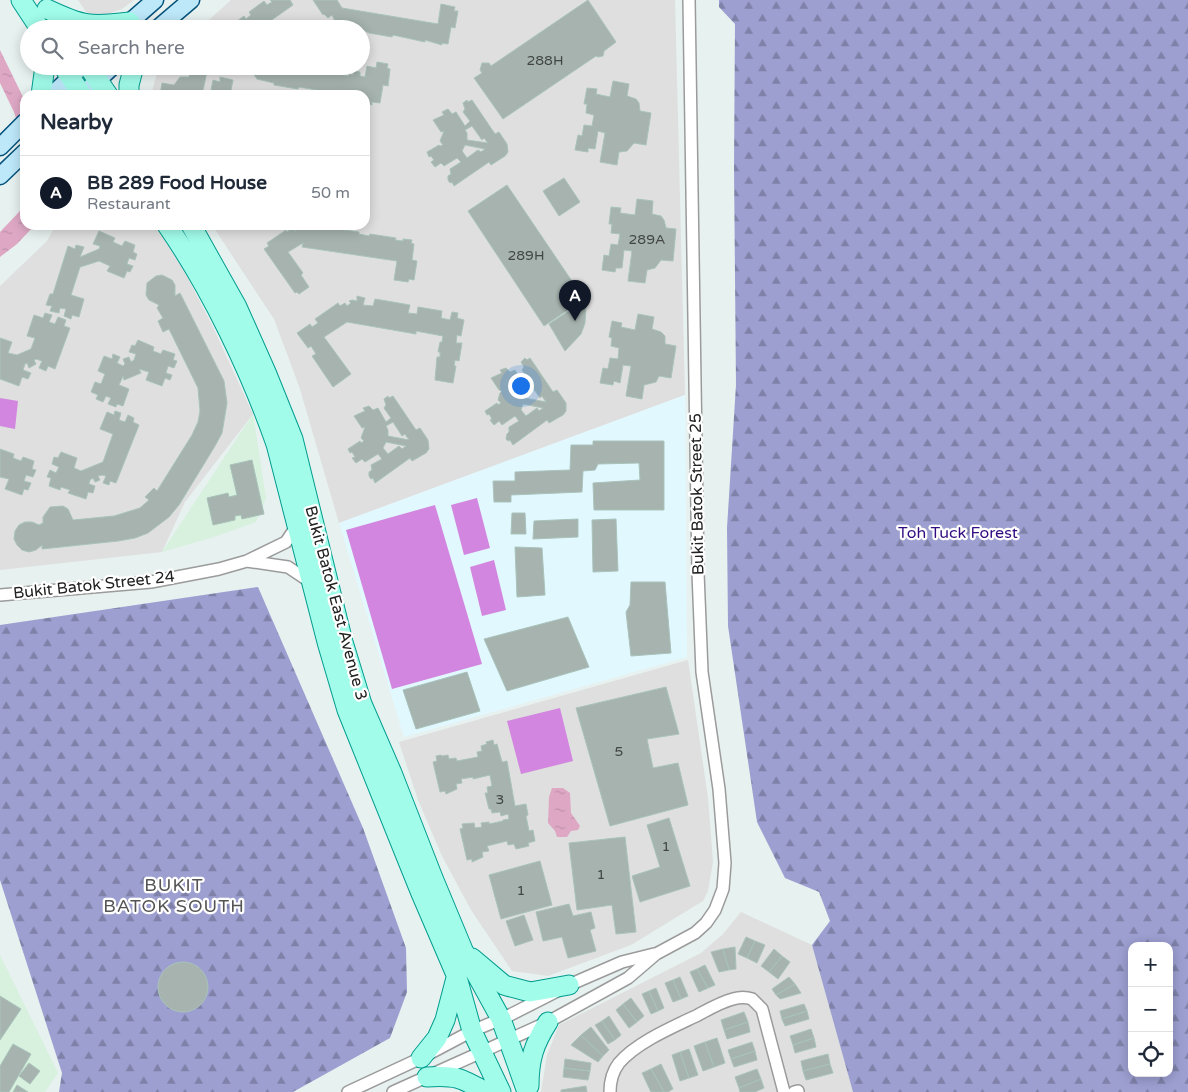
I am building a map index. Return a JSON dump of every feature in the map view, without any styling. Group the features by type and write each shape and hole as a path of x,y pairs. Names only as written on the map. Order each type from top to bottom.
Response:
{"main road":[{"path":"22,0 41,18 62,20"},
{"path":"132,20 155,0"},
{"path":"168,20 191,0"},
{"path":"42,90 44,75"},
{"path":"56,90 68,75"},
{"path":"74,75 80,90"},
{"path":"129,90 132,75"},
{"path":"87,90 98,80"},
{"path":"0,147 20,127"},
{"path":"0,176 20,157"},
{"name":"Bukit Batok East Avenue 3","path":"170,230 220,315 276,444 327,642 347,710 420,891 457,976 480,1051 501,1092"},
{"name":"Bukit Batok East Avenue 3","path":"194,230 237,307 293,439 338,624 362,704 392,773 463,950 501,1019 528,1092"},
{"path":"463,950 504,985 530,992 569,985"},
{"path":"421,1058 437,1038 445,1020 457,976"},
{"path":"528,1092 529,1063 536,1040 548,1022"},
{"path":"427,1077 450,1075 469,1082 486,1092"}],"street":[{"name":"Bukit Batok Street 25","path":"393,1092 480,1051 548,1022 628,978 656,954 695,933 706,923 716,910 723,889 726,863 719,789 702,662 692,300 688,0"},
{"name":"Bukit Batok Street 24","path":"0,595 151,582 247,561 289,540 294,530 295,519"},
{"name":"Bukit Batok Street 24","path":"247,561 288,567 312,583"},
{"name":"Bukit Batok Street 25","path":"348,1092 421,1058 472,1030 501,1019 569,985 622,962 656,954"},
{"path":"610,1092 611,1077 623,1059 670,1029 719,1004 739,997 752,999 762,1009 784,1092"}],"shaded area":[{"path":"78,0 134,0 122,9 99,17 86,12"},
{"path":"231,0 675,0 685,395 339,523 299,386 274,319 215,230 370,230 370,90 152,90 157,75 370,75 370,20 209,20"},
{"path":"53,230 161,230 212,325 253,414 185,502 162,552 0,570 0,286 47,241"},
{"path":"685,395 687,657 404,737 339,523"},
{"path":"0,398 18,401 15,429 0,426"},
{"path":"253,414 266,498 256,522 214,537 162,552"},
{"path":"477,498 490,548 464,555 451,505"},
{"path":"435,505 482,664 392,689 346,530"},
{"path":"494,560 506,610 482,616 470,567"},
{"path":"688,660 708,798 713,862 708,891 703,901 631,945 548,976 512,971 471,910 442,856 418,800 399,742"},
{"path":"560,708 573,761 521,774 507,721"},
{"path":"741,912 812,945 853,1092 541,1092 547,1055 559,1025 701,953 723,934"},
{"path":"0,955 58,1073 45,1092 0,1092"}],"green space":[{"name":"Toh Tuck Forest","path":"719,0 1188,0 1188,1092 853,1092 812,945 830,921 819,892 785,878 757,822 728,626 727,528 736,385 735,24 719,7"},
{"path":"258,587 363,828 406,948 407,992 390,1038 293,1092 59,1092 62,1073 0,880 0,625"}],"water":[{"path":"0,50 20,91 20,131 14,112 0,83"},
{"path":"20,210 20,230 30,230 17,244 0,257 0,232"},
{"path":"552,788 563,788 570,793 571,813 580,826 578,830 571,831 567,837 557,837 555,831 548,823 549,797"}],"building":[{"path":"270,0 290,0 293,5 272,20 239,20 244,16 246,19 251,15 249,12 264,1 267,5 272,2"},
{"path":"313,0 337,0 342,8 438,24 441,4 455,7 454,11 458,11 455,28 451,27 448,44 442,43 442,45 425,40 425,42 393,35 392,37 370,33 370,20 334,20 332,15 328,18 323,15"},
{"path":"588,0 616,42 604,51 603,56 596,56 503,119 474,78 482,73 480,70 482,63 489,63 491,66"},
{"path":"377,62 388,64 387,68 390,69 388,86 383,85 380,103 372,102 372,105 370,105 370,90 317,90 299,87 298,89 274,85 274,83 257,79 254,75 360,75 365,77 365,75 370,75 370,67 376,68"},
{"path":"189,75 206,75 203,90 161,90 162,83 174,85 180,77 189,77"},
{"path":"220,77 233,80 231,90 211,90 213,80 220,82"},
{"path":"613,81 629,84 627,96 636,99 639,103 640,111 651,113 646,145 634,143 627,151 619,152 617,165 600,162 605,133 598,131 595,149 588,148 588,152 575,150 578,135 582,136 584,125 592,126 594,115 586,113 587,104 584,104 587,88 597,89 596,94 610,97"},
{"path":"467,100 468,102 472,100 495,134 499,132 507,144 508,152 491,165 489,162 454,186 448,180 448,176 451,174 450,169 461,162 457,158 444,166 441,163 435,167 431,162 434,160 431,156 429,157 427,152 439,145 443,145 440,141 444,131 441,132 433,120 444,115 442,112 448,109 452,114 456,112 465,126 470,121 463,112 465,109 463,103","holes":["472,126 482,140 484,138 488,143 467,140 465,130","465,145 485,149 481,152 478,150 467,158 462,151"]},
{"path":"564,178 580,202 559,216 543,191"},
{"path":"507,185 584,299 544,326 468,211"},
{"path":"637,199 653,201 652,214 661,216 666,228 676,229 673,261 661,260 655,268 647,270 645,283 628,281 632,251 624,250 622,268 616,268 615,272 602,270 604,255 609,256 611,244 618,245 620,234 611,233 612,224 609,224 611,207 621,208 620,213 635,215"},
{"path":"286,230 287,232 290,230 344,230 359,232 359,234 369,236 370,234 396,238 395,240 412,240 411,243 414,244 412,260 417,261 414,280 409,279 408,282 394,280 397,261 302,247 303,243 288,252 303,273 301,275 309,287 299,294 295,293 264,249 269,246 267,243"},
{"path":"99,231 115,238 113,242 122,246 125,241 135,245 133,252 137,254 135,260 129,258 127,264 133,266 130,272 127,271 124,278 107,271 110,266 99,261 80,267 71,295 84,299 79,317 72,315 71,319 64,316 66,309 60,308 59,313 50,311 52,306 46,305 50,294 53,294 68,246 75,249 76,245 84,247 80,257 99,249 100,246 93,244"},
{"path":"162,275 172,280 175,285 175,296 180,293 224,381 227,403 222,433 179,505 169,517 148,533 118,541 42,549 42,545 36,550 29,552 22,550 14,539 15,531 19,525 25,522 39,525 43,523 43,517 50,507 63,506 68,509 73,520 114,516 140,508 149,500 145,497 154,488 157,491 192,435 198,422 200,411 198,388 169,329 163,332 158,321 163,318 157,308 159,305 149,300 146,295 147,283 156,276"},
{"path":"357,296 365,298 363,305 373,306 375,299 410,305 408,313 417,314 418,307 442,311 441,318 450,320 452,312 458,313 457,318 464,320 461,336 457,335 456,343 462,343 459,361 455,360 454,366 456,366 453,383 435,380 437,357 440,357 440,352 438,352 443,336 416,331 416,334 347,322 324,337 351,374 333,387 312,356 316,354 311,346 308,348 297,333 310,324 312,327 318,323 315,319 338,303 340,306 345,303 347,306 351,303 349,301 357,301"},
{"path":"584,301 586,306 585,323 581,334 565,351 549,324"},
{"path":"45,313 52,315 49,322 55,324 58,317 66,320 64,326 70,328 55,369 48,366 46,371 39,368 42,361 36,359 34,360 36,364 29,368 27,363 25,364 23,370 31,373 28,379 22,377 19,386 0,379 0,338 12,342 8,353 17,355 31,349 35,338 27,336 34,315 43,318"},
{"path":"638,314 654,317 652,329 661,332 665,336 665,344 676,346 671,378 659,376 656,382 644,385 642,399 626,396 631,366 623,365 620,383 614,381 613,385 600,383 603,368 608,369 610,358 618,359 619,348 611,346 612,338 609,337 612,321 622,323 621,327 635,330"},
{"path":"138,340 154,347 153,351 161,354 163,350 175,354 173,360 177,361 174,368 168,366 166,373 172,375 170,380 165,378 162,386 146,380 149,372 139,369 141,373 124,380 123,376 119,385 129,389 123,406 117,404 116,407 108,404 111,398 106,396 103,402 96,399 98,395 91,392 95,382 101,384 105,374 98,371 104,356 112,359 113,354 120,357 117,363 123,366 125,364 123,359 129,357 131,362 134,360 136,354 129,352 132,345 135,346"},
{"path":"525,358 527,360 530,358 553,392 557,390 566,403 566,411 563,415 549,423 547,420 513,445 510,440 506,439 509,427 519,421 515,416 502,425 499,421 494,425 490,420 492,419 489,414 487,415 485,411 497,403 498,405 501,403 498,400 502,391 499,390 491,378 502,373 500,370 506,368 510,372 515,370 523,384 528,380 522,370 524,367 521,362","holes":["530,384 540,398 542,396 546,402 525,398 526,392 524,388","523,404 543,408 539,411 537,408 526,416 521,410"]},
{"path":"388,396 389,398 393,396 416,430 420,428 428,440 429,449 426,453 412,461 410,458 375,483 373,478 371,479 369,476 369,472 372,470 371,465 382,459 378,454 365,462 362,459 356,463 352,458 355,457 348,449 360,441 361,443 364,441 361,438 365,427 362,428 354,416 365,411 363,408 369,406 373,410 378,408 386,422 391,418 384,408 386,405 384,399","holes":["393,422 402,436 405,434 409,440 388,436 386,426","386,442 406,446 402,449 399,446 388,454 383,448"]},
{"path":"115,411 121,413 119,420 125,422 128,415 134,418 133,422 139,425 116,483 110,481 109,485 103,483 106,476 102,475 98,476 100,480 95,482 93,478 89,484 95,486 93,493 88,492 86,499 68,493 70,490 61,487 60,490 49,486 51,478 47,477 50,470 56,473 59,467 52,464 54,457 58,458 61,452 77,458 74,468 81,471 103,462 113,434 100,429 107,412 114,415"},
{"path":"593,441 664,441 664,510 594,510 593,483 640,480 639,463 598,464 595,470 583,471 582,492 511,495 511,502 494,502 493,481 515,481 515,472 570,470 571,445 593,445"},
{"path":"0,449 14,454 13,458 21,461 23,457 34,461 32,469 36,470 33,477 26,475 24,481 31,483 28,490 24,489 22,495 5,489 9,479 0,477"},
{"path":"252,460 264,514 242,519 241,515 235,516 235,520 213,525 207,498 228,493 229,497 237,495 230,465"},
{"path":"512,513 525,513 526,534 511,534"},
{"path":"578,519 578,537 533,539 534,521"},
{"path":"616,519 618,571 593,572 592,520"},
{"path":"515,547 542,548 545,595 517,597"},
{"path":"631,582 665,582 671,653 631,656 626,612 630,605"},
{"path":"568,617 589,667 507,691 484,639"},
{"path":"467,672 480,711 416,729 403,690"},
{"path":"666,687 679,734 647,739 653,768 678,763 688,805 610,826 576,708"},
{"path":"493,740 494,745 497,744 502,762 507,761 515,806 526,804 529,831 533,830 535,841 528,843 529,846 516,849 514,844 508,845 507,841 487,846 489,851 482,852 483,857 472,862 472,859 467,860 460,829 463,828 462,824 474,823 475,828 482,827 481,823 489,822 489,824 509,819 508,814 501,816 500,812 492,813 491,809 489,809 485,793 488,793 487,787 492,786 490,775 473,779 473,777 461,779 462,783 456,784 457,789 446,794 445,791 440,792 433,762 437,761 436,756 441,755 448,755 449,759 456,758 457,761 478,757 477,752 482,751 481,746"},
{"path":"669,818 690,886 640,902 632,876 660,867 647,825"},
{"path":"625,837 636,932 616,934 612,905 577,910 569,843"},
{"path":"540,861 552,905 501,919 489,875"},
{"path":"569,904 573,916 591,912 595,928 590,930 596,951 568,958 562,937 543,941 536,912"},
{"path":"524,915 533,940 515,946 506,921"},
{"path":"746,937 755,941 747,958 738,954"},
{"path":"755,941 765,945 757,963 747,958"},
{"path":"735,947 736,969 729,970 723,949"},
{"path":"723,949 729,970 719,972 711,952"},
{"path":"774,949 782,956 769,972 761,966"},
{"path":"782,956 790,962 778,979 769,972"},
{"path":"183,962 192,964 203,973 208,987 206,996 197,1007 183,1012 174,1010 163,1001 158,987 160,978 169,967"},
{"path":"705,965 715,985 708,988 697,969"},
{"path":"697,969 708,988 699,992 690,972"},
{"path":"680,977 688,996 681,999 673,980"},
{"path":"789,977 795,984 776,995 772,989"},
{"path":"673,980 681,999 673,1002 665,983"},
{"path":"795,984 801,993 780,999 776,995"},
{"path":"656,988 664,1008 658,1011 649,991"},
{"path":"649,991 658,1011 651,1014 642,994"},
{"path":"0,996 21,1009 0,1040"},
{"path":"631,998 644,1016 637,1022 623,1004"},
{"path":"623,1004 637,1022 629,1028 616,1010"},
{"path":"804,1004 807,1011 782,1019 780,1011"},
{"path":"807,1011 809,1019 785,1026 782,1019"},
{"path":"744,1012 748,1022 724,1030 721,1020"},
{"path":"609,1016 621,1035 615,1040 602,1021"},
{"path":"602,1021 615,1040 608,1044 595,1025"},
{"path":"748,1022 750,1032 727,1039 724,1030"},
{"path":"591,1027 609,1050 603,1056 581,1035"},
{"path":"811,1029 814,1038 793,1045 790,1036"},
{"path":"581,1035 603,1056 598,1062 571,1045"},
{"path":"717,1038 725,1063 714,1067 705,1042"},
{"path":"814,1038 816,1047 795,1053 793,1045"},
{"path":"705,1042 714,1067 703,1071 694,1046"},
{"path":"752,1042 755,1051 731,1059 728,1050"},
{"path":"13,1044 31,1054 9,1092 0,1092 0,1066"},
{"path":"689,1049 698,1075 689,1078 680,1052"},
{"path":"755,1051 757,1060 734,1067 731,1059"},
{"path":"680,1052 689,1078 680,1081 672,1055"},
{"path":"828,1054 830,1064 803,1071 801,1061"},
{"path":"565,1059 591,1063 590,1071 564,1068"},
{"path":"29,1063 40,1071 30,1084 19,1076"},
{"path":"661,1064 673,1089 668,1092 664,1092 651,1069"},
{"path":"830,1064 833,1073 806,1080 803,1071"},
{"path":"564,1068 590,1071 588,1080 563,1077"},
{"path":"651,1069 664,1092 651,1092 642,1073"},
{"path":"757,1069 761,1079 739,1088 735,1077"},
{"path":"761,1079 764,1088 755,1092 740,1092 739,1088"},
{"path":"17,1085 28,1092 13,1092"},
{"path":"586,1086 587,1092 561,1092 561,1090"}],"place":[{"name":"BB 289 Food House","path":"575,321"}],"district":[{"name":"BUKIT BATOK SOUTH","path":"174,895"}]}
